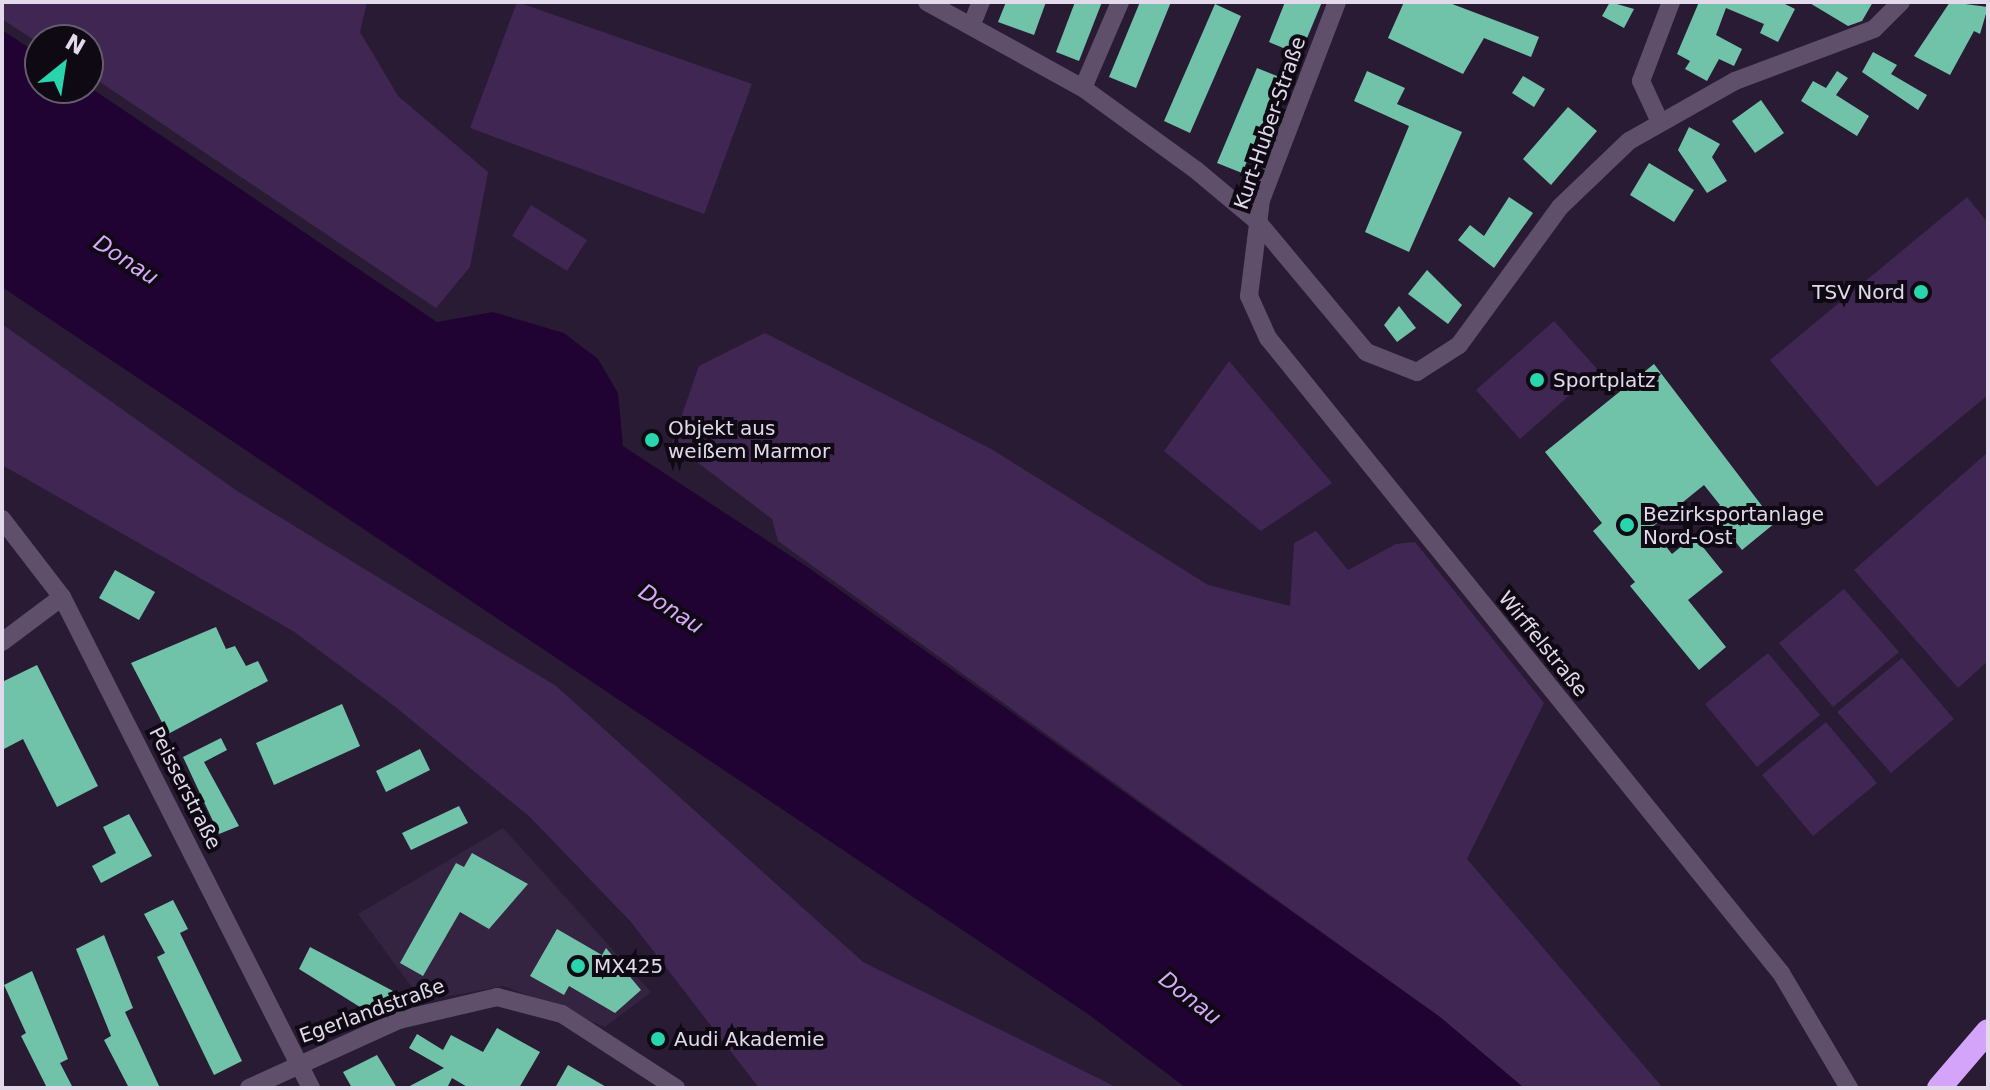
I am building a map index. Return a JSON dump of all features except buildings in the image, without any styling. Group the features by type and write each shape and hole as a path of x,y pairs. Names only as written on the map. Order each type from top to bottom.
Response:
{"highway":[{"path":"1939,1088 1988,1031"}],"street":[{"path":"927,2 972,24 1083,88 1257,221 1366,352 1398,370 1433,367 1459,345 1560,207 1659,120 1874,29 1901,2"},
{"path":"972,24 981,2"},
{"path":"1083,88 1120,2"},
{"name":"Kurt-Huber-Straße","path":"1253,261 1257,221 1337,2"},
{"path":"1659,120 1641,81 1671,2"},
{"name":"Wirffelstraße","path":"1253,261 1249,296 1299,383 1773,963 1830,1045 1849,1088"},
{"name":"Peisserstraße","path":"2,519 62,597 311,1088"},
{"path":"2,642 62,597"},
{"name":"Egerlandstraße","path":"249,1088 297,1062 399,1020 497,997 562,1014 676,1088"}],"shaded area":[{"path":"2,2 367,2 360,32 398,96 488,172 470,267 436,308 104,85 104,24 24,24 24,33 2,19"},
{"path":"517,2 752,84 704,214 470,128"},
{"name":"TSV Nord","path":"1967,197 1988,223 1988,395 1877,487 1770,360"},
{"path":"531,205 587,240 567,271 512,236"},
{"name":"Sportplatz","path":"1554,321 1598,370 1520,439 1476,390"},
{"path":"2,324 237,491 556,686 863,962 1118,1088 759,1088 631,922 530,817 393,705 293,631 2,465"},
{"path":"765,333 993,450 1208,585 1290,606 1294,543 1316,531 1348,570 1396,544 1415,542 1544,703 1467,859 1663,1088 1524,1088 1440,1017 778,541 772,519 672,443 699,366"},
{"path":"1229,361 1332,483 1261,531 1164,451"},
{"path":"1988,452 1988,661 1958,688 1854,570"},
{"path":"1844,589 1899,652 1833,707 1779,643"},
{"path":"1768,653 1820,715 1757,767 1705,704"},
{"path":"1902,658 1954,719 1891,773 1837,712"},
{"path":"1826,722 1877,783 1813,836 1762,775"},
{"path":"503,828 651,992 605,1027 504,986 422,1001 358,914"}],"water":[{"name":"Donau","path":"2,30 24,44 24,104 104,104 104,97 437,322 493,312 564,333 598,359 618,393 623,446 806,566 1440,1017 1524,1088 1186,1088 1088,1014 2,287"}],"place":[{"name":"TSV Nord","path":"1921,292"},
{"name":"Sportplatz","path":"1537,380"},
{"name":"Objekt aus weißem Marmor","path":"652,440"},
{"name":"Bezirksportanlage Nord-Ost","path":"1627,525"},
{"name":"MX425","path":"578,966"},
{"name":"Audi Akademie","path":"658,1039"}]}
